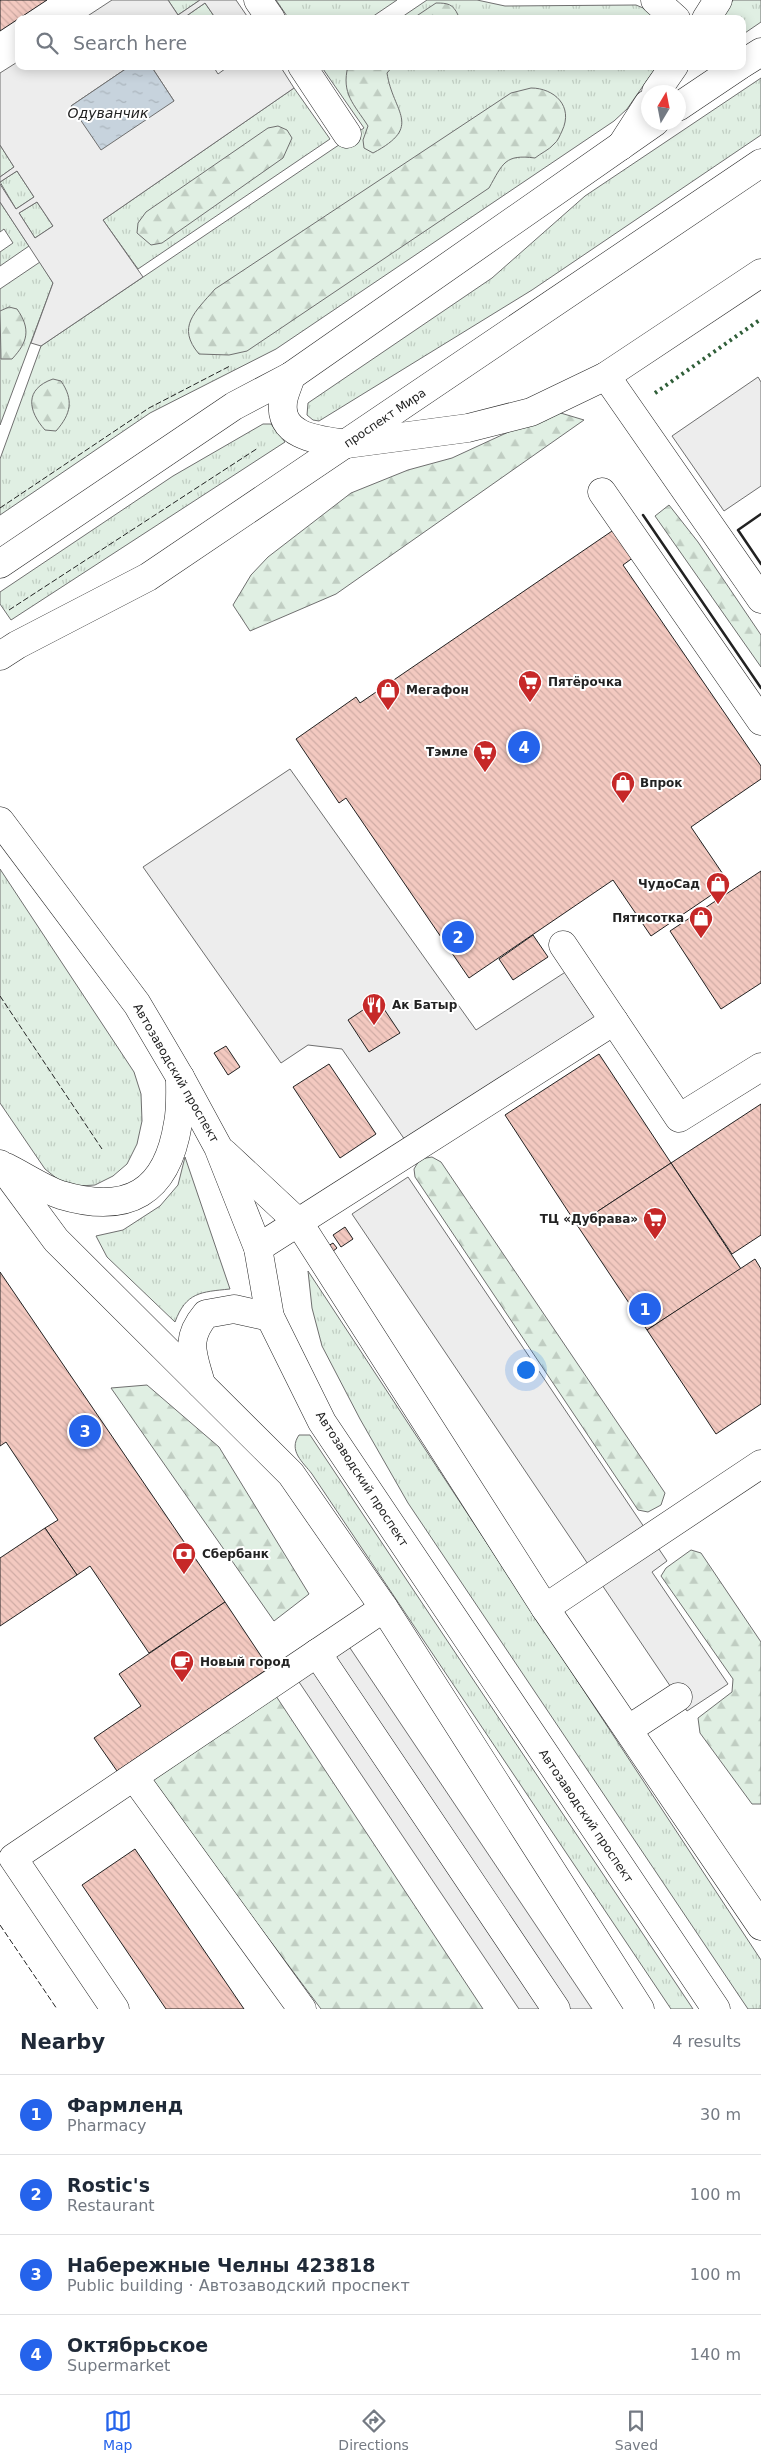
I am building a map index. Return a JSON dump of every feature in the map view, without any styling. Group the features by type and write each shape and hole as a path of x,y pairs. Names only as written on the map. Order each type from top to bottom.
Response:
{"street":[{"path":"258,0 268,15"},
{"path":"655,0 672,15"},
{"path":"709,15 718,0"},
{"path":"746,62 761,52"},
{"path":"305,70 347,134"},
{"path":"661,85 671,70"},
{"path":"686,102 734,70"},
{"path":"621,146 641,115"},
{"path":"0,564 234,406 291,376 644,130"},
{"name":"проспект Мира","path":"0,656 17,645 148,577 761,163"},
{"path":"291,376 283,402 284,416 295,432 314,439 347,444 468,428 531,412 606,376 761,273"},
{"path":"606,376 689,479 761,599"},
{"path":"602,492 761,721"},
{"name":"Автозаводский проспект","path":"0,821 137,1004 180,1076 218,1147 258,1248 270,1317 322,1422 716,2009"},
{"path":"563,945 679,1118 761,1067"},
{"path":"258,1248 614,1021"},
{"path":"0,1164 60,1194 98,1203 128,1200 155,1181 171,1153 179,1121 180,1076"},
{"path":"218,1147 299,1223 545,1608 761,1926"},
{"path":"0,1164 56,1240 291,1474 384,1608 640,2009"},
{"path":"201,1384 191,1345 198,1324 206,1314 234,1309 270,1317"},
{"path":"545,1608 761,1464"},
{"path":"115,2009 13,1858 384,1608"},
{"path":"317,1654 556,2009"},
{"path":"629,1730 678,1698"},
{"path":"134,1777 302,2009"}],"green space":[{"path":"168,0 200,0 178,15"},
{"path":"276,0 397,0 375,15 286,15"},
{"path":"427,0 477,0 505,6 636,5 648,10 654,15 405,15"},
{"path":"733,0 761,0 761,22 746,32 746,15 723,15"},
{"path":"205,3 213,15 188,15"},
{"path":"436,3 452,6 458,15 418,15"},
{"path":"324,70 654,70 644,85 641,85 641,89 627,109 614,121 276,349 150,413 0,515 0,459 41,346 364,128"},
{"path":"347,70 390,70 387,73 390,87 399,109 401,126 398,135 373,153 364,148 363,140 368,126 350,98 346,76"},
{"path":"761,78 761,135 532,290 319,421 313,420 307,415 308,403 492,278 585,196"},
{"path":"294,88 330,139 138,269 103,220"},
{"path":"531,88 547,91 560,100 564,106 565,122 562,131 558,140 550,148 535,158 517,157 506,162 489,188 247,351 229,355 199,354 192,344 189,328 195,313 215,289 511,93"},
{"path":"278,126 287,130 292,138 283,158 162,243 151,245 137,233 138,223 146,212 268,128"},
{"path":"0,145 14,167 0,177"},
{"path":"17,171 34,197 16,209 0,182"},
{"path":"0,202 29,246 0,266 0,252 13,243 4,229 0,232"},
{"path":"37,202 53,226 35,238 19,213"},
{"path":"40,262 53,283 0,425 0,289"},
{"path":"9,307 17,309 24,323 26,335 22,347 12,359 1,359 0,311"},
{"path":"53,379 61,381 68,394 69,401 68,413 56,431 45,430 39,423 32,408 33,395 37,389"},
{"path":"554,411 584,420 336,594 250,631 233,605 251,575 268,557 351,493 408,470 452,458"},
{"path":"263,424 271,424 285,442 11,620 0,604 0,592 173,476"},
{"path":"669,505 698,542 761,635 761,667 655,516"},
{"path":"0,869 134,1072 141,1094 142,1121 137,1144 127,1164 113,1176 95,1185 79,1186 60,1181 45,1169 0,1103"},
{"path":"185,1157 230,1289 196,1295 184,1305 175,1322 107,1257 96,1236 123,1230 160,1206 178,1185"},
{"path":"432,1157 441,1162 665,1493 661,1505 648,1512 638,1510 415,1177 414,1169 420,1159"},
{"path":"308,1271 761,1960 761,2009 748,2009 408,1503 360,1419 322,1346 312,1308"},
{"path":"147,1385 219,1447 309,1594 274,1621 111,1388"},
{"path":"299,1435 310,1435 693,2009 671,2009 312,1474 301,1461 295,1446"},
{"path":"691,1550 701,1553 761,1642 761,1804 752,1804 700,1733 698,1718 732,1692 733,1679 661,1576 666,1568"},
{"path":"276,1696 483,2009 321,2009 150,1780"}],"shaded area":[{"path":"112,0 168,0 178,15 89,15"},
{"path":"200,0 236,0 246,15 213,15 205,3 188,15 178,15"},
{"path":"15,64 15,70 124,70 71,106 174,101 154,70 216,70 218,74 224,70 283,70 294,88 103,220 143,277 41,346 31,343 53,283 0,202 0,184 16,209 34,197 17,171 0,182 0,177 14,167 0,145 0,73","holes":["37,202 53,226 35,238 19,213"]},
{"path":"758,377 761,382 761,486 724,511 672,436"},
{"path":"290,769 476,1030 567,971 596,1017 405,1140 342,1049 308,1045 281,1063 143,867"},
{"path":"408,1177 667,1561 652,1572 728,1684 687,1711 352,1214"},
{"path":"348,1645 592,2009 519,2009 297,1679"}],"water":[{"name":"Одуванчик","path":"124,70 154,70 174,101 101,150 71,106"}],"building":[{"path":"0,0 47,0 24,15 15,15 15,21 0,31"},
{"path":"615,529 634,557 623,565 761,766 761,779 691,827 729,883 651,936 613,880 469,978 346,798 339,803 296,739 356,697 360,703"},
{"path":"761,871 761,983 721,1009 670,931"},
{"path":"533,935 548,957 513,980 499,959"},
{"path":"378,1000 400,1033 369,1052 348,1020"},
{"path":"226,1046 240,1067 228,1075 214,1053"},
{"path":"599,1054 671,1163 577,1225 505,1115"},
{"path":"329,1064 376,1134 340,1158 293,1087"},
{"path":"761,1104 761,1235 732,1254 671,1163"},
{"name":"ТЦ «Дубрава»","path":"671,1163 741,1269 647,1330 577,1225"},
{"path":"345,1227 353,1239 341,1247 333,1235"},
{"path":"333,1243 337,1248 332,1252 328,1246"},
{"path":"755,1259 761,1269 761,1404 716,1434 647,1330"},
{"path":"0,1272 225,1602 149,1653 90,1566 77,1575 45,1528 58,1520 6,1442 0,1446"},
{"path":"45,1528 77,1575 0,1626 0,1558"},
{"path":"225,1602 269,1668 117,1771 94,1738 141,1706 119,1674"},
{"path":"135,1849 244,2009 166,2009 82,1885"}],"hedge":[{"path":"655,393 761,319"}],"fence":[{"path":"0,508 149,408 230,366"},
{"path":"9,610 258,448"},
{"path":"0,996 102,1149"},
{"path":"0,1925 57,2009"}],"wall":[{"path":"761,514 738,530 761,564"},
{"path":"643,515 761,688"}],"place":[{"name":"Пятёрочка","path":"530,703"},
{"name":"Мегафон","path":"388,711"},
{"name":"Октябрьское","path":"524,747"},
{"name":"Тэмле","path":"485,773"},
{"name":"Впрок","path":"623,804"},
{"name":"ЧудоСад","path":"718,905"},
{"name":"Rostic's","path":"458,937"},
{"name":"Пятисотка","path":"701,939"},
{"name":"Ак Батыр","path":"374,1026"},
{"name":"ТЦ «Дубрава»","path":"655,1240"},
{"name":"Фармленд","path":"645,1309"},
{"name":"Набережные Челны 423818","path":"85,1431"},
{"name":"Сбербанк","path":"184,1575"},
{"name":"Новый город","path":"182,1683"}]}
